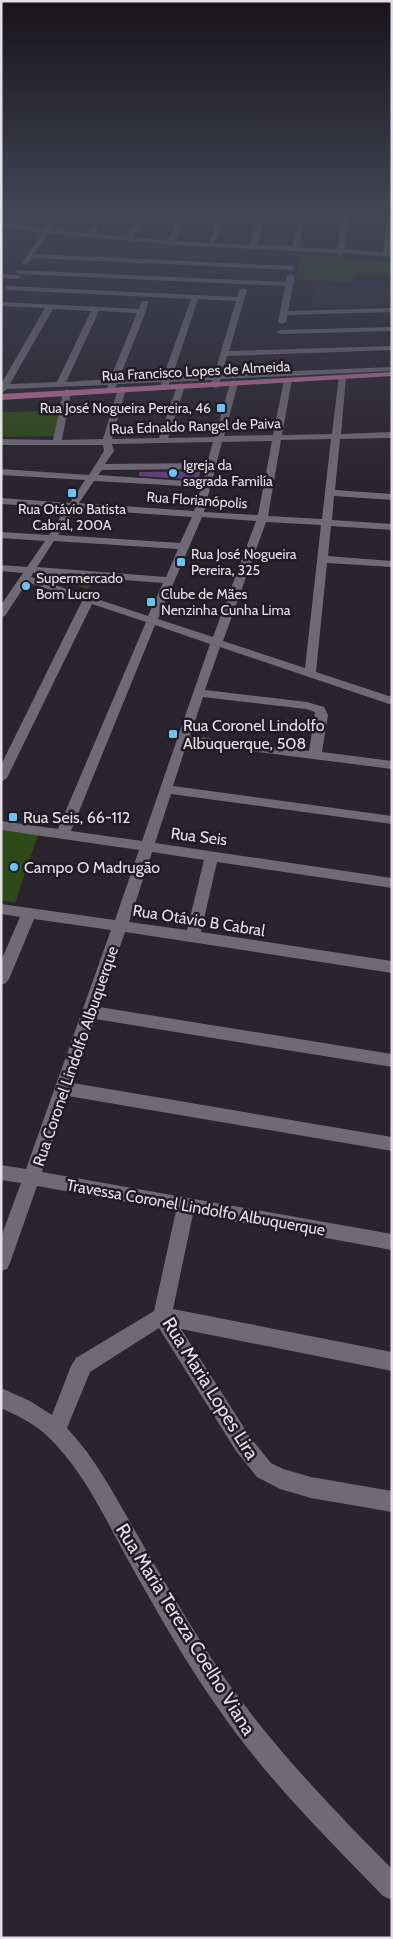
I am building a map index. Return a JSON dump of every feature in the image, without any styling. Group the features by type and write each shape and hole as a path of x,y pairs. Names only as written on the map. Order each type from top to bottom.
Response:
{"main road":[{"name":"Rua Francisco Lopes de Almeida","path":"2,391 67,392 112,385 122,389 165,383 181,386 217,380 234,383 392,374"}],"street":[{"path":"25,305 142,311"},
{"path":"112,385 144,305"},
{"path":"165,383 192,305"},
{"path":"217,380 238,305"},
{"path":"278,342 285,305"},
{"path":"2,391 50,307"},
{"path":"61,383 96,309"},
{"path":"284,314 392,310"},
{"path":"224,354 278,342 392,329"},
{"path":"278,342 392,348"},
{"path":"2,391 61,383 112,385 165,383 392,369"},
{"path":"310,674 342,377"},
{"name":"Rua Coronel Lindolfo Albuquerque","path":"1,1263 147,848 198,693 262,518 288,380"},
{"path":"63,834 198,514 234,383"},
{"path":"162,441 181,386"},
{"path":"1,614 14,588 28,574 109,451 107,442 122,389"},
{"path":"57,444 67,392"},
{"name":"Rua Ednaldo Rangel de Paiva","path":"1,442 57,444 392,435"},
{"path":"100,467 212,466"},
{"path":"1,472 207,485"},
{"path":"330,493 392,497"},
{"name":"Rua Florianópolis","path":"1,502 392,527"},
{"path":"1,535 185,546"},
{"path":"321,559 392,564"},
{"path":"1,568 28,574 88,598 392,701"},
{"path":"28,574 170,580"},
{"path":"1,778 88,598"},
{"path":"198,693 316,708 322,712 315,755"},
{"path":"183,739 392,765"},
{"path":"165,789 392,820"},
{"name":"Rua Seis","path":"1,826 392,882"},
{"path":"193,936 212,855"},
{"name":"Rua Otávio B Cabral","path":"1,909 392,967"},
{"path":"1,979 29,913"},
{"path":"90,1012 392,1061"},
{"path":"63,1088 392,1144"},
{"name":"Travessa Coronel Lindolfo Albuquerque","path":"1,1172 392,1242"},
{"name":"Rua Maria Lopes Lira","path":"186,1205 162,1316 243,1444 258,1464 267,1472 307,1486 392,1502"},
{"path":"56,1431 78,1373 83,1365 162,1316 392,1362"},
{"name":"Rua Maria Tereza Coelho Viana","path":"1,1398 33,1412 56,1431 75,1453 97,1486 161,1595 228,1703 267,1754 392,1887"}],"shaded area":[{"path":"311,305 352,305 311,307"}],"green space":[{"path":"62,411 56,436 1,437 1,412"},
{"path":"36,571 99,576 87,589"},
{"name":"Campo O Madrugão","path":"1,830 38,835 15,903 1,900"}],"building":[{"name":"Igreja da sagrada Familía","path":"200,471 199,480 139,476 139,472"}],"place":[{"name":"Rua José Nogueira Pereira, 46","path":"221,408"},
{"name":"Igreja da sagrada Familía","path":"173,473"},
{"name":"Rua Otávio Batista Cabral, 200A","path":"72,493"},
{"name":"Rua José Nogueira Pereira, 325","path":"181,562"},
{"name":"Supermercado Bom Lucro","path":"26,586"},
{"name":"Clube de Mães Nenzinha Cunha Lima","path":"151,602"},
{"name":"Rua Coronel Lindolfo Albuquerque, 508","path":"173,734"},
{"name":"Rua Seis, 66-112","path":"13,817"},
{"name":"Campo O Madrugão","path":"14,867"}]}
